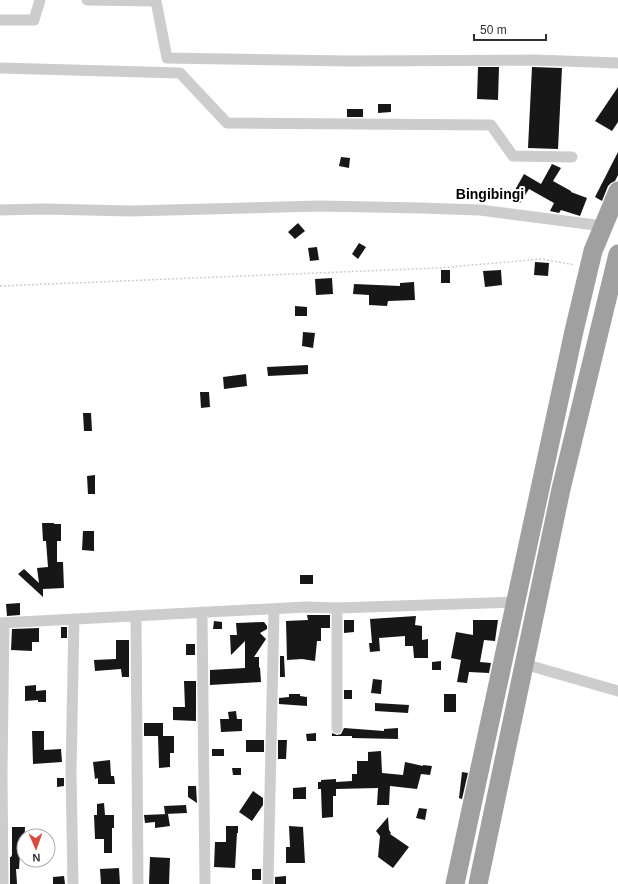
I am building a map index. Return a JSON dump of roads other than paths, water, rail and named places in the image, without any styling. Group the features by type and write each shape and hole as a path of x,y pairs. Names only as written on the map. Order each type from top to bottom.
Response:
{"highway":[{"path":"455,884 572,339 593,251 618,191"},
{"path":"478,884 561,489 618,254"}],"street":[{"path":"0,20 34,20 40,0"},
{"path":"87,0 156,1 167,58 349,61 536,60 618,63"},
{"path":"0,68 180,73 227,123 491,125 513,156 572,157"},
{"path":"0,210 43,209 131,211 320,206 422,208 480,210 603,226"},
{"path":"3,884 2,623 274,609 516,602"},
{"path":"337,608 337,728"},
{"path":"268,884 274,609"},
{"path":"202,612 205,884"},
{"path":"136,616 138,884"},
{"path":"72,884 74,619"},
{"path":"524,664 618,691"}],"district":[{"name":"Bingibingi","path":"490,194"}]}
